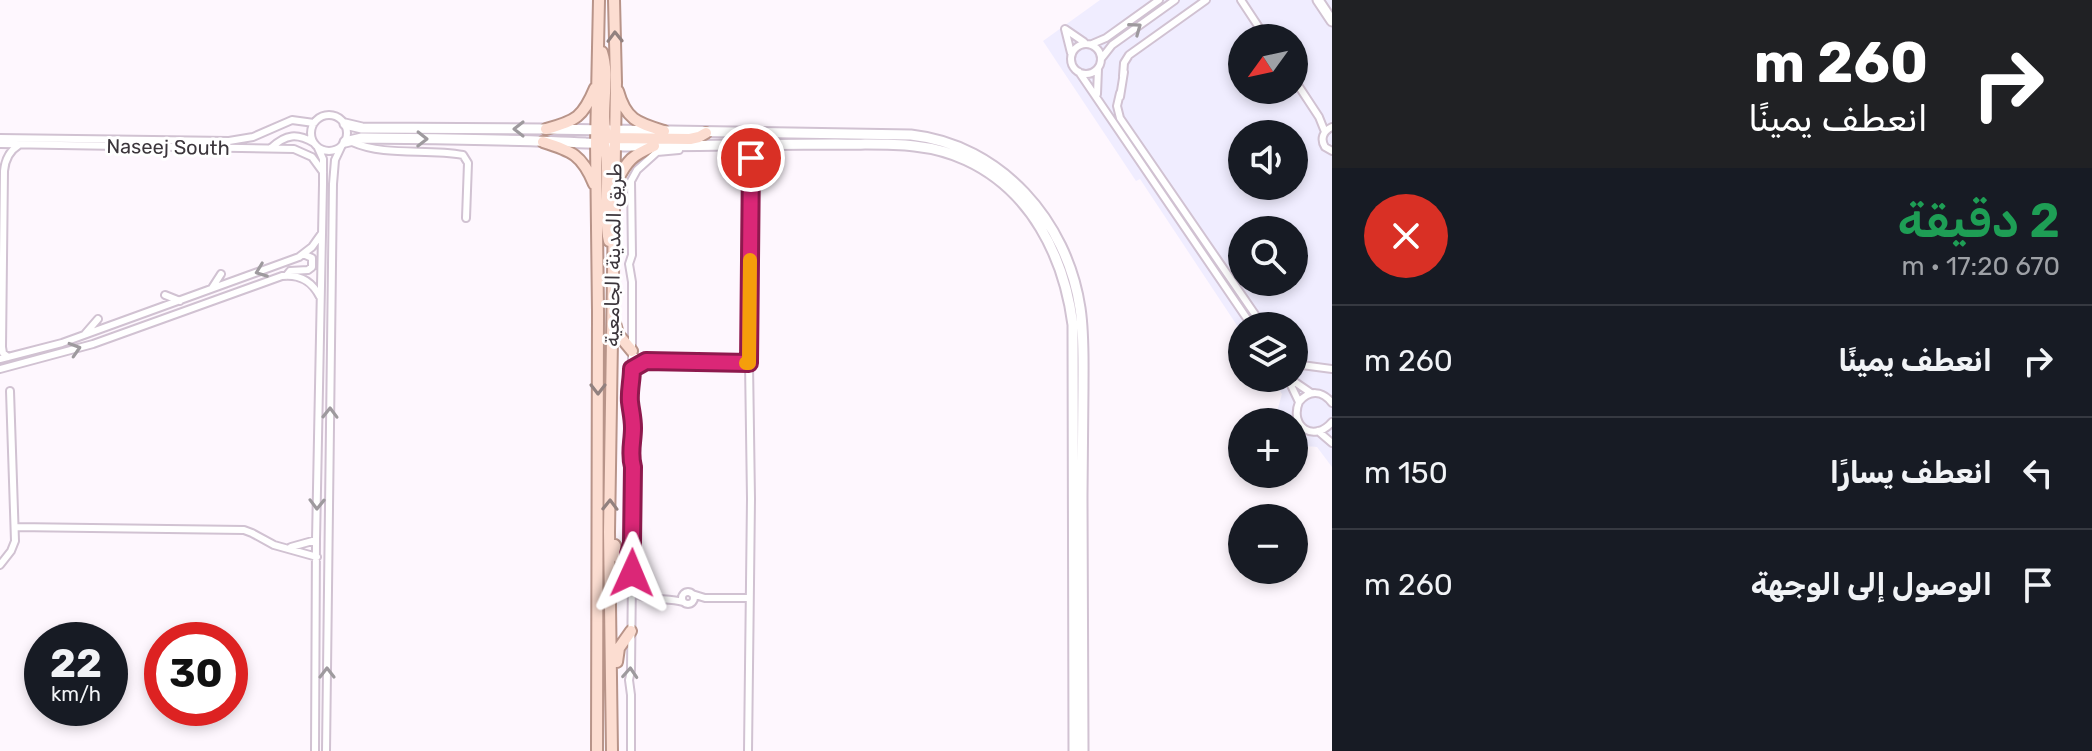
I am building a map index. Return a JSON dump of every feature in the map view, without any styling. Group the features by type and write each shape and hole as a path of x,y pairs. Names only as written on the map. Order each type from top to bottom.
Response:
{"main road":[{"name":"طريق المدينة الجامعية","path":"599,0 597,83 614,186 609,532 612,751"},
{"name":"طريق المدينة الجامعية","path":"597,751 597,192 616,82 614,0"},
{"path":"1318,0 1332,21"},
{"path":"599,46 605,62 606,223 613,250"},
{"path":"616,82 628,114 639,123 664,131"},
{"path":"546,129 570,122 581,115 597,83"},
{"path":"345,124 362,128 546,129 654,146 924,147 950,153 975,164 999,180 1023,202 1056,258 1067,291 1075,345 1074,751"},
{"path":"345,143 362,138 543,142 664,131 911,135 938,139 976,154 1004,172 1028,197 1049,226 1065,257 1080,308 1083,343 1083,751"},
{"path":"606,138 690,139 706,133"},
{"path":"543,142 579,157 587,167 597,192"},
{"path":"614,186 627,162 654,146"},
{"path":"612,313 618,334 632,353"},
{"path":"609,532 617,556 632,573"},
{"path":"611,675 619,648 631,631"}],"street":[{"path":"1071,53 1078,46 1106,38 1159,0"},
{"path":"1098,102 1096,85 1101,59 1112,45 1175,0"},
{"path":"1206,0 1128,59 1120,93 1120,111 1127,127 1253,312"},
{"path":"1241,1 1257,24"},
{"path":"1101,59 1098,50 1065,29 1071,63 1242,312"},
{"path":"1079,72 1091,73 1098,68"},
{"path":"1308,100 1325,132"},
{"path":"315,751 323,159 311,131 314,123 322,116 329,115 340,118 347,135 335,160 334,174 326,751"},
{"path":"1319,117 1332,127 1322,138 1323,144 1332,151"},
{"path":"0,138 229,141 253,137 286,121 314,123"},
{"path":"271,148 291,136 302,137 329,151 345,143 373,149 463,155 468,163 466,218"},
{"name":"Naseej South","path":"0,144 294,149 315,160 323,175"},
{"path":"748,751 751,158 759,144"},
{"path":"19,145 6,159 4,171 2,239 5,292 1,351 4,358 180,301 303,254 315,244 323,229"},
{"path":"740,145 751,158"},
{"path":"631,751 632,573 629,554 632,543 633,413 630,404 632,282 629,275 632,177 657,152 694,146"},
{"path":"1,153 6,159"},
{"path":"2,239 9,248"},
{"path":"286,276 290,271 312,267 312,258 303,254"},
{"path":"211,289 221,274"},
{"path":"0,369 93,344 286,276 308,281 321,300"},
{"path":"165,295 180,301"},
{"path":"85,334 98,319"},
{"path":"319,352 330,352"},
{"path":"632,353 638,360 646,361 749,363"},
{"path":"632,369 646,361"},
{"path":"1308,365 1330,370"},
{"path":"0,565 13,546 15,527 10,391"},
{"path":"1308,391 1328,394 1332,403"},
{"path":"1294,392 1299,402"},
{"path":"1311,393 1299,402 1296,413 1299,424 1308,430 1318,431 1332,422"},
{"path":"1318,431 1332,443"},
{"path":"15,527 244,530 283,548 317,557"},
{"path":"283,548 316,540"},
{"path":"632,591 645,597 683,598 688,604 692,598 749,598"},
{"path":"632,605 645,597"}],"shaded area":[{"path":"1100,0 1332,0 1332,467 1317,447 1308,446 1308,408 1278,408 1281,392 1308,392 1308,312 1228,312 1140,179 1136,181 1043,41"}],"slow traffic":[{"path":"746,363 749,363 750,260"}],"route":[{"path":"632,573 629,554 632,547 632,369 646,361 749,363 751,158"}]}
